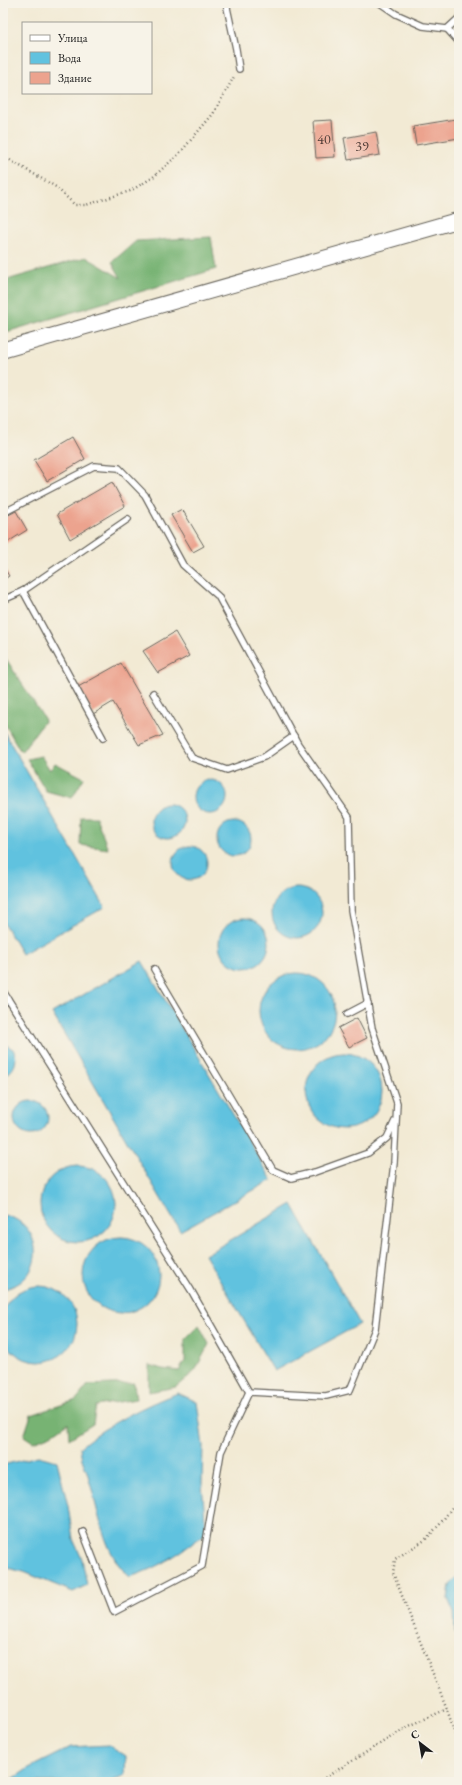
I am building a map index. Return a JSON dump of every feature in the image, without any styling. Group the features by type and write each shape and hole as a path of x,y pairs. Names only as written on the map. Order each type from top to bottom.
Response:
{"street":[{"path":"3,350 459,220"}],"lane":[{"path":"226,3 236,49 238,68"},
{"path":"380,3 396,14 423,26 447,28 459,18"},
{"path":"447,28 459,42"},
{"path":"3,513 94,466 120,468 145,495 183,565 218,596 294,736 349,817 351,910 372,1028 397,1103 394,1163 375,1329 350,1390 326,1396 249,1392"},
{"path":"3,600 23,591 128,519"},
{"path":"23,591 103,738"},
{"path":"154,693 192,758 227,770 264,757 294,736"},
{"path":"154,969 273,1170 292,1178 316,1172 368,1153 387,1138 396,1118"},
{"path":"3,991 191,1290 249,1392"},
{"path":"3,1004 8,999"},
{"path":"347,1014 368,1004"},
{"path":"83,1532 114,1612 202,1566 221,1452 249,1392"}],"path":[{"path":"3,156 56,187 75,205 86,205 130,191 152,178 179,154 213,114 238,68"},
{"path":"459,1498 440,1524 425,1540 395,1559 393,1573 447,1709 459,1747"},
{"path":"318,1782 409,1726 447,1709"}],"green space":[{"path":"211,237 216,269 3,333 3,281 86,257 121,278 112,262 136,241"},
{"path":"3,654 45,720 21,752 3,721"},
{"path":"41,756 50,770 55,763 84,778 72,798 46,791 27,759"},
{"path":"81,817 96,817 108,849 80,845"},
{"path":"199,1325 209,1344 195,1371 176,1387 149,1392 149,1365 162,1369 179,1371 185,1361 185,1339"},
{"path":"134,1383 136,1399 96,1406 93,1424 69,1439 68,1423 51,1435 33,1442 24,1436 31,1415 76,1400 88,1385"}],"water":[{"path":"3,730 105,907 22,954 3,922"},
{"path":"210,780 222,785 227,797 222,809 210,814 198,809 193,797 198,785"},
{"path":"168,804 180,809 185,821 180,833 168,838 156,833 151,821 156,809"},
{"path":"234,822 246,827 251,839 246,851 234,856 222,851 217,839 222,827"},
{"path":"190,846 202,851 207,863 202,875 190,880 178,875 173,863 178,851"},
{"path":"292,888 302,888 315,895 322,908 322,918 315,931 302,938 292,938 283,934 276,927 272,918 272,908 276,899 283,892"},
{"path":"239,918 249,918 262,925 269,938 269,948 262,961 249,968 239,968 230,964 223,957 219,948 219,938 223,929 230,922"},
{"path":"142,961 272,1180 180,1231 52,1013"},
{"path":"297,973 311,976 324,984 332,997 335,1011 332,1025 324,1038 311,1046 297,1049 283,1046 270,1038 262,1025 259,1011 262,997 270,984 283,976"},
{"path":"3,1043 13,1049 16,1061 13,1068 3,1076"},
{"path":"344,1053 358,1056 371,1064 379,1077 382,1091 379,1105 371,1118 358,1126 344,1129 330,1126 317,1118 309,1105 306,1091 309,1077 317,1064 330,1056"},
{"path":"31,1101 43,1106 48,1118 43,1130 31,1135 19,1130 14,1118 19,1106"},
{"path":"78,1166 92,1169 105,1177 113,1190 116,1204 113,1218 105,1231 92,1239 78,1242 64,1239 51,1231 43,1218 40,1204 43,1190 51,1177 64,1169"},
{"path":"292,1204 360,1324 274,1371 205,1255"},
{"path":"3,1215 17,1220 27,1229 33,1240 35,1252 33,1265 27,1276 17,1284 3,1289"},
{"path":"121,1237 135,1240 148,1248 156,1261 159,1275 156,1289 148,1302 135,1310 121,1313 107,1310 94,1302 86,1289 83,1275 86,1261 94,1248 107,1240"},
{"path":"39,1286 53,1289 66,1297 74,1310 77,1324 74,1338 66,1351 53,1359 39,1362 25,1359 12,1351 4,1338 1,1324 4,1310 12,1297 25,1289"},
{"path":"178,1393 197,1402 203,1446 202,1483 206,1533 170,1558 151,1569 130,1577 121,1568 114,1557 103,1532 88,1474 81,1457 80,1447 114,1423 153,1403"},
{"path":"38,1456 57,1461 68,1506 73,1539 82,1559 87,1585 73,1592 24,1572 3,1567 3,1465"},
{"path":"459,1575 459,1639 455,1632 454,1613 448,1599 450,1585"},
{"path":"109,1745 126,1756 125,1775 111,1782 8,1782 29,1768 71,1747"}],"building":[{"path":"456,119 459,138 416,145 413,126"},
{"path":"332,120 335,157 316,158 313,121"},
{"path":"376,132 380,155 348,160 344,138"},
{"path":"73,437 85,459 47,481 34,460"},
{"path":"112,482 125,506 70,539 57,514"},
{"path":"182,509 204,546 193,552 171,515"},
{"path":"16,511 27,530 3,545 3,518"},
{"path":"3,566 9,576 3,580"},
{"path":"175,632 189,656 158,673 143,651"},
{"path":"121,663 163,735 139,745 113,702 93,714 78,687"},
{"path":"357,1018 367,1038 349,1047 338,1028"}]}
